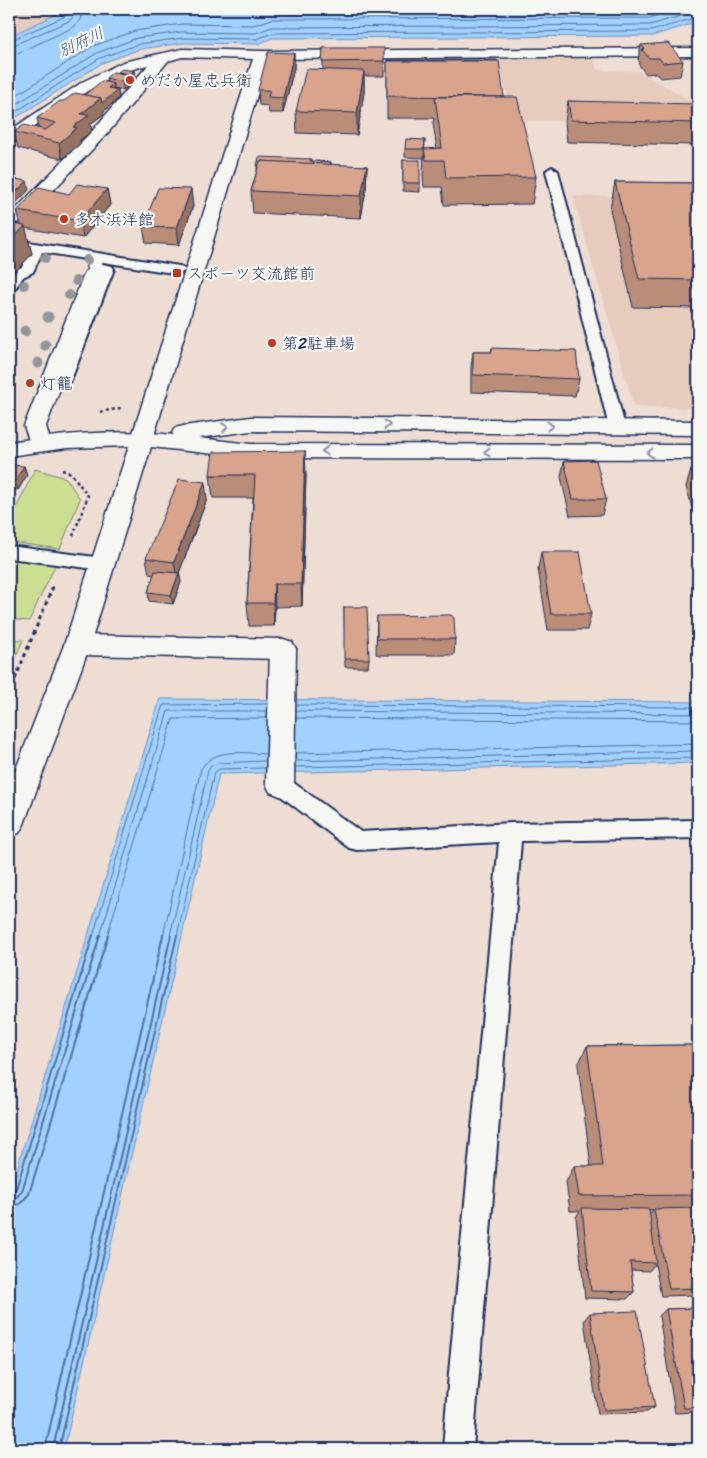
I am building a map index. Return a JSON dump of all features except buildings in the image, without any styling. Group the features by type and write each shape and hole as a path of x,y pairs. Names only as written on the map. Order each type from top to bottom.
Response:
{"street":[{"path":"9,138 88,84 128,65 182,52 262,55 698,52"},
{"path":"9,822 77,645 262,55"},
{"path":"9,219 18,217 100,132 164,56"},
{"path":"40,444 35,426 96,266"},
{"path":"9,449 67,441 142,439 251,424 698,428"},
{"path":"617,427 625,453"},
{"path":"142,439 251,451 698,452"},
{"path":"77,645 283,649 280,784"}],"lane":[{"path":"552,171 617,427"},
{"path":"9,244 37,249 96,266 179,270"},
{"path":"9,287 18,274 28,269 37,249"},
{"path":"46,423 107,269 94,267 96,266"},
{"path":"9,552 103,564"},
{"path":"280,784 357,840 511,832 698,829"},
{"path":"458,1449 463,1373 511,832"}],"shaded area":[{"path":"9,9 68,9 9,36"},
{"path":"593,56 597,70 639,71 689,100 694,112 680,121 514,121 498,59"},
{"path":"573,196 698,197 698,408 634,407"}],"green space":[{"path":"35,469 66,478 80,499 60,549 9,542 9,523"},
{"path":"9,556 57,562 29,621 9,619"},
{"path":"9,639 23,640 9,672"}],"water":[{"name":"別府川","path":"68,9 698,9 698,22 652,36 272,38 258,44 183,43 140,49 102,63 9,122 9,36"},
{"path":"160,699 698,702 698,763 219,774 64,1449 9,1449 9,1195"}],"place":[{"name":"めだか屋忠兵衛","path":"130,80"},
{"name":"多木浜洋館","path":"64,219"},
{"name":"スポーツ交流館前","path":"177,273"},
{"name":"第2駐車場","path":"272,343"},
{"name":"灯籠","path":"30,383"}]}
